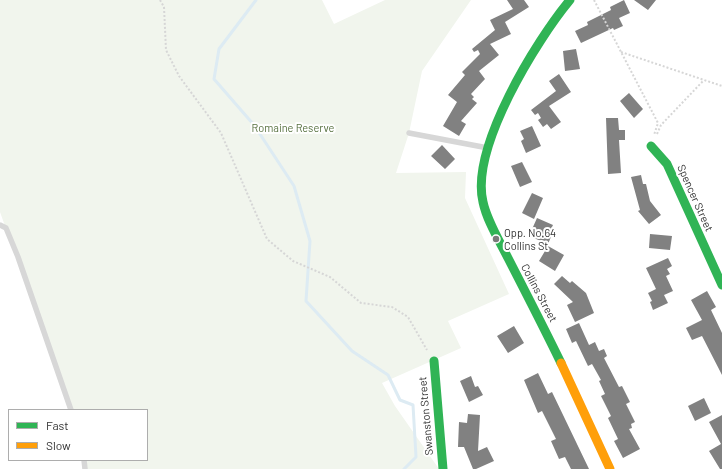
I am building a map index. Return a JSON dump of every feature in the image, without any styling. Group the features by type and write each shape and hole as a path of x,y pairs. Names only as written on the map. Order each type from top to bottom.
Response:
{"street":[{"name":"Collins Street","path":"570,0 558,13 518,76 488,148 482,171 482,199 505,252 546,331 610,469"},
{"name":"Spencer Street","path":"651,146 667,164 722,285"},
{"name":"Swanston Street","path":"434,361 443,469"}],"lane":[{"path":"409,132 488,148"},
{"path":"0,225 6,228 18,257 71,409"}],"path":[{"path":"160,0 164,7 166,50 179,76 221,133 267,239 293,261 330,278 361,303 392,308 408,317 434,361"},
{"path":"594,0 658,123"},
{"path":"620,52 722,86"},
{"path":"651,146 662,125 704,80"}],"green space":[{"name":"Romaine Reserve","path":"0,0 322,0 334,24 385,0 471,0 422,71 409,133 396,173 466,172 465,198 509,294 448,321 461,348 382,383 395,406 439,469 85,469 84,461 148,461 148,409 71,409 0,212"}],"building":[{"path":"507,0 524,0 529,7 505,22 511,34 490,44 499,55 479,71 485,79 471,94 474,97 472,99 477,103 461,121 466,124 459,136 443,126 457,102 448,95 465,75 462,72 480,54 478,50 474,52 472,49 495,30 490,20 513,9"},
{"path":"624,0 630,13 619,18 623,26 614,30 613,28 581,43 575,31 588,25 587,22 611,10 610,7"},
{"path":"634,0 656,0 648,10"},
{"path":"576,49 580,69 565,71 563,51"},
{"path":"559,74 571,92 549,106 561,122 551,129 547,124 543,127 538,120 541,118 538,113 535,115 531,110 556,91 549,81"},
{"path":"629,93 643,109 634,118 620,101"},
{"path":"606,118 618,118 619,130 625,130 625,140 619,140 621,173 608,174"},
{"path":"532,126 541,146 526,153 521,141 524,139 520,131"},
{"path":"442,145 455,159 445,169 431,156"},
{"path":"522,162 532,182 520,187 511,166"},
{"path":"641,175 643,184 646,184 650,201 661,215 649,224 638,211 640,210 631,177"},
{"path":"532,193 543,198 534,219 522,213"},
{"path":"537,218 553,225 550,231 553,232 548,244 529,236"},
{"path":"650,234 672,236 670,250 649,248"},
{"path":"548,246 564,255 555,271 539,261"},
{"path":"668,258 672,266 667,269 670,274 666,276 673,291 664,295 668,303 653,310 650,302 652,301 648,293 656,289 646,268"},
{"path":"562,276 570,283 572,281 586,293 594,313 575,322 567,305 573,302 554,284"},
{"path":"707,291 716,307 711,310 722,333 722,375 702,336 692,340 686,328 702,320 691,300"},
{"path":"579,323 589,345 595,342 599,351 604,349 607,356 604,358 619,387 622,386 630,402 626,404 635,422 631,424 632,428 629,429 640,449 623,458 614,441 618,439 608,418 611,416 601,396 605,394 599,381 601,380 592,364 588,366 576,341 572,343 566,329"},
{"path":"514,326 524,343 508,353 497,336"},
{"path":"538,373 548,394 552,392 589,469 571,469 565,457 559,459 551,441 556,439 542,411 538,413 524,380"},
{"path":"471,376 475,387 478,386 483,395 469,402 460,381"},
{"path":"704,398 711,413 695,421 688,406"},
{"path":"468,414 480,415 478,451 487,447 494,461 476,469 473,469 464,447 458,447 459,422 467,423"},
{"path":"722,415 722,469 720,469 709,451 721,444 709,422"}],"waterway":[{"path":"256,0 219,49 214,79 254,125 294,186 310,241 306,301 352,351 388,375 400,400 413,405 416,457 404,469"}],"traffic: fast":[{"path":"561,363 490,223 483,202 482,179 486,153 496,125 509,96 540,41 570,0"},
{"path":"651,146 667,164 722,285"},
{"path":"434,361 443,469"}],"traffic: slow":[{"path":"561,363 610,469"}],"place":[{"name":"Opp. No.64 Collins St","path":"496,239"}]}
